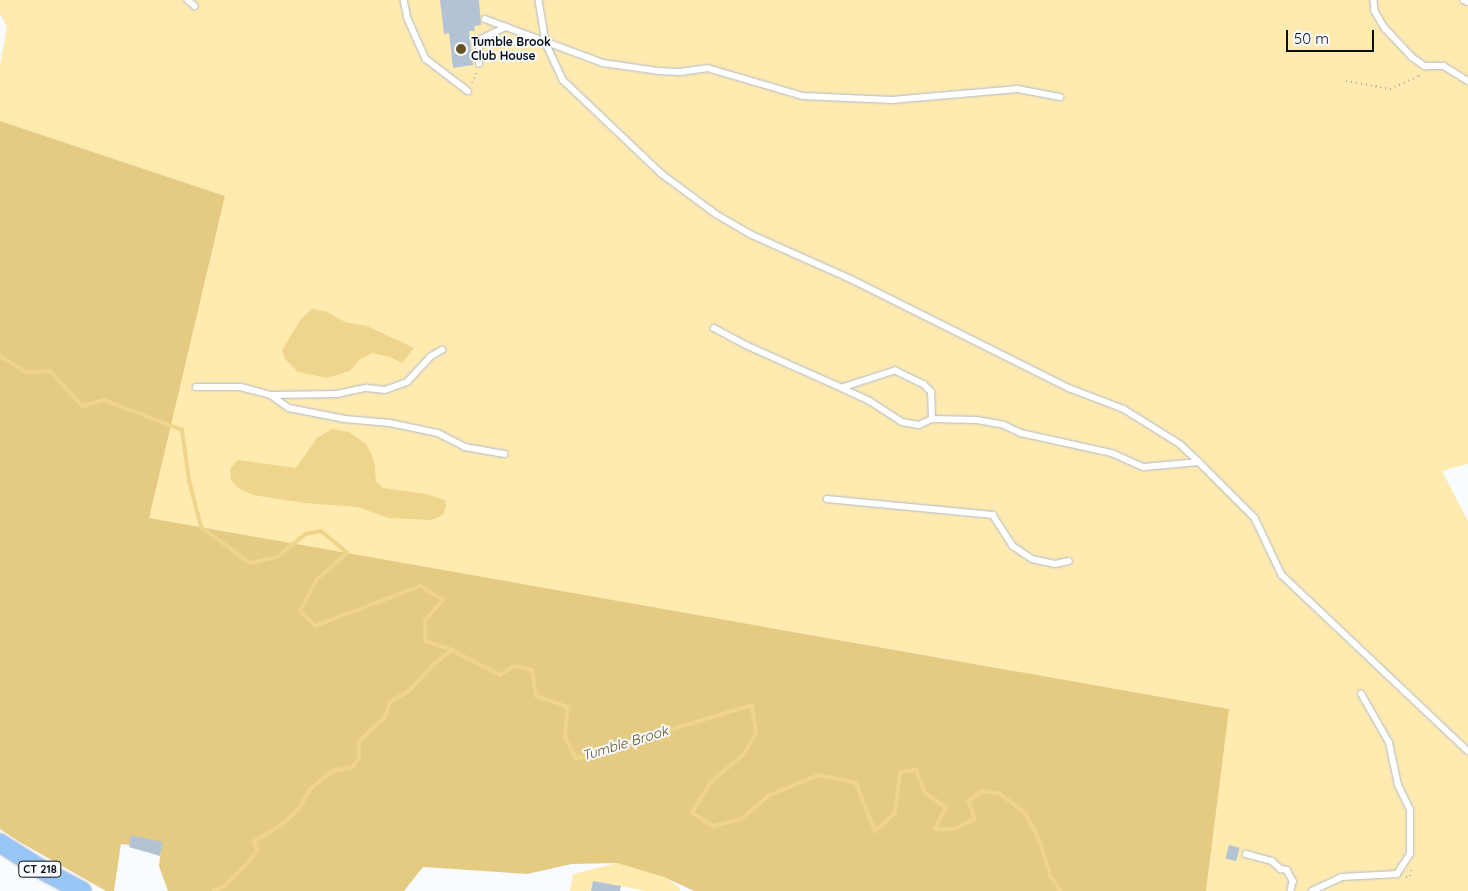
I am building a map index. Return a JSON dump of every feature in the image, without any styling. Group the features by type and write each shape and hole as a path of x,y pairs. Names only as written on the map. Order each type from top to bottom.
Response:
{"main road":[{"name":"CT 218","path":"0,843 44,871 82,891"}],"lane":[{"path":"188,0 195,6"},
{"path":"404,0 408,19 426,59 468,91"},
{"path":"539,0 546,43 563,80 662,174 716,214 752,235 851,279 1069,388 1124,409 1153,430 1180,444 1255,518 1282,575 1468,750"},
{"path":"1374,0 1375,11 1385,28 1412,57 1425,66 1444,66 1468,81"},
{"path":"1464,0 1468,2"},
{"path":"484,19 603,63 659,71 680,72 707,68 803,96 892,100 1018,89 1060,97"},
{"path":"479,64 478,40 506,27"},
{"path":"714,328 746,345 870,401 902,422 919,425 932,420 977,420 1004,425 1021,433 1112,453 1144,467 1199,462"},
{"path":"196,387 242,387 271,395 337,394 366,388 385,390 407,382 430,357 442,350"},
{"path":"842,388 895,371 924,385 932,392 932,420"},
{"path":"271,395 289,408 345,419 390,423 438,433 465,447 504,454"},
{"path":"828,500 993,515 1013,546 1032,559 1055,564 1069,561"},
{"path":"1312,891 1342,877 1397,874 1410,854 1410,810 1398,785 1389,743 1361,694"},
{"path":"1246,854 1272,861 1281,868 1288,870 1293,880 1291,891"}],"path":[{"path":"462,86 474,82 479,64"},
{"path":"1346,81 1390,89 1419,76 1425,66"}],"shaded area":[{"path":"0,0 1468,0 1468,464 1442,471 1468,521 1468,891 1206,891 1228,709 148,518 225,196 0,121 0,65 7,27 0,14"},
{"path":"0,121 225,196 149,518 1229,709 1206,891 694,891 664,877 617,863 572,864 527,874 423,867 404,891 168,891 159,866 161,848 121,844 114,891 106,891 18,841 0,829"},
{"path":"312,309 325,311 345,322 367,326 414,348 402,363 390,357 372,353 359,360 350,371 327,378 298,372 285,359 282,350 301,319"},
{"path":"332,429 349,432 366,444 374,460 376,482 383,488 426,494 445,500 446,507 443,515 431,520 388,518 358,507 305,503 253,495 238,488 231,480 230,469 238,460 296,468 317,438"},
{"path":"617,863 665,877 680,888 680,891 646,891 593,881 591,891 570,891 573,874"}],"building":[{"name":"Tumble Brook Club House","path":"440,0 479,0 481,25 474,26 475,31 469,31 473,65 453,68 449,33 444,34"},
{"path":"131,835 163,842 160,856 129,847"},
{"path":"1229,845 1240,848 1236,861 1225,859"},
{"path":"593,881 621,886 620,891 591,891"}],"waterway":[{"name":"Tumble Brook","path":"0,356 26,372 50,371 82,406 104,400 182,430 189,480 201,527 250,563 277,557 305,534 321,531 347,553 317,579 300,611 315,626 420,586 443,600 425,620 425,641 452,650 500,675 514,666 532,670 536,696 568,707 565,737 576,759 752,705 756,733 744,754 710,783 692,813 713,826 741,819 770,795 819,775 856,783 875,831 895,813 900,772 916,770 925,793 946,807 935,829 955,829 975,819 968,801 982,791 1000,794 1025,813 1039,839 1050,876 1061,891"},
{"path":"214,891 224,886 248,863 257,851 254,841 280,826 298,810 310,789 332,771 353,767 359,757 359,741 385,717 390,702 409,691 434,664 452,650"}],"place":[{"name":"Tumble Brook Club House","path":"461,49"}]}
